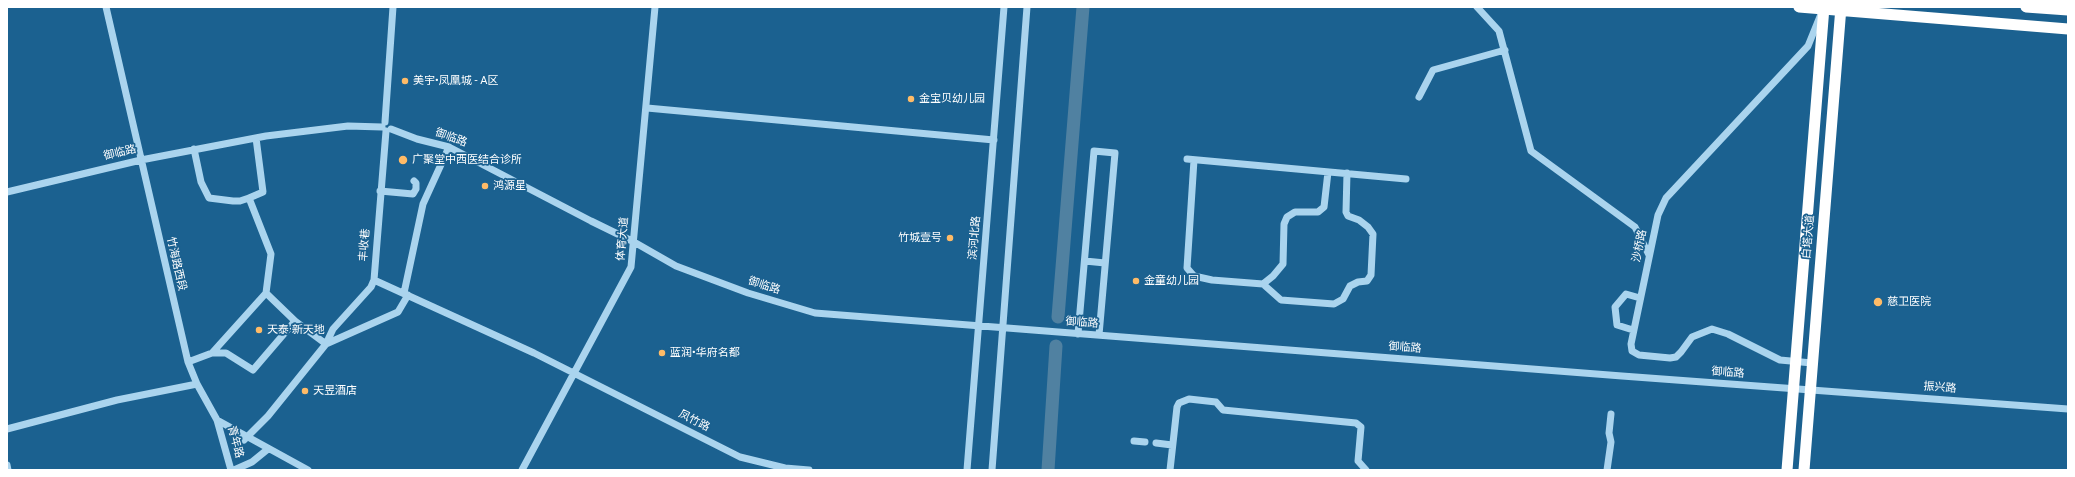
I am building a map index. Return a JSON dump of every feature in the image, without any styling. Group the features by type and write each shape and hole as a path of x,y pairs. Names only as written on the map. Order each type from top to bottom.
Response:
{"highway":[{"path":"1799,7 1841,9 2068,29"},
{"path":"2026,7 2068,10"},
{"name":"白塔大道","path":"1787,470 1825,8"},
{"name":"白塔大道","path":"1804,470 1841,9"}],"street":[{"name":"竹海路西段","path":"106,7 188,362 197,384 218,423"},
{"name":"丰收巷","path":"374,280 386,127 393,7"},
{"name":"体育大道","path":"522,470 632,267 655,7"},
{"name":"滨河北路","path":"967,470 1004,7"},
{"path":"992,470 1027,7"},
{"path":"1477,7 1499,31 1531,151 1635,226 1649,256"},
{"name":"沙桥路","path":"1812,363 1780,360 1728,334 1712,329 1692,337 1676,357 1670,358 1639,355 1632,351 1633,330 1658,215 1666,198 1808,46 1816,24 1825,8"},
{"path":"1419,97 1433,70 1505,50"},
{"path":"647,108 994,140"},
{"name":"御临路","path":"7,192 141,160 256,138 348,126 386,127 449,147 634,242 676,266 748,293 815,313 1810,390"},
{"path":"194,149 201,182 209,198 240,201 263,192 256,138"},
{"path":"326,344 398,312 406,294 423,204 449,147"},
{"path":"1077,334 1094,151 1115,153 1099,335"},
{"path":"1347,173 1346,212 1348,216 1359,220 1368,227 1373,234 1371,274 1367,281 1358,282 1350,286 1343,299 1334,304 1281,300 1263,284 1212,280 1194,276 1187,268 1191,159 1406,178"},
{"path":"1263,284 1273,276 1283,264 1284,224 1287,217 1295,212 1318,212 1324,207 1328,172"},
{"path":"413,194 416,189 416,183 414,181"},
{"path":"380,191 413,194 423,204"},
{"path":"212,353 266,293 271,254 250,198"},
{"path":"1084,262 1105,263"},
{"path":"245,438 268,416 326,344 333,329 371,287 374,280"},
{"name":"凤竹路","path":"374,280 574,373 740,457 785,468 809,470"},
{"path":"266,293 296,321 326,344"},
{"path":"1633,330 1617,324 1615,307 1626,294 1640,298"},
{"path":"188,362 212,353 226,353 253,370 296,321"},
{"path":"7,428 117,400 197,384"},
{"name":"振兴路","path":"1810,390 2068,409"},
{"path":"1170,470 1172,445 1179,403 1189,399 1216,402 1223,410 1356,423 1361,427 1358,461 1366,470"},
{"path":"1607,470 1611,442 1609,433 1611,414"},
{"path":"218,423 299,470"},
{"name":"青年路","path":"218,423 233,470"},
{"path":"1134,441 1145,442"},
{"path":"1156,443 1172,445"},
{"path":"233,470 252,462 266,450"},
{"path":"266,450 308,470"},
{"path":"7,465 8,470"}],"waterway":[{"path":"1058,317 1083,7"},
{"path":"1048,470 1056,346"}],"place":[{"name":"美宇•凤凰城 - A区","path":"405,81"},
{"name":"金宝贝幼儿园","path":"911,99"},
{"name":"广聚堂中西医结合诊所","path":"403,160"},
{"name":"鸿源星","path":"485,186"},
{"name":"竹城壹号","path":"950,238"},
{"name":"金童幼儿园","path":"1136,281"},
{"name":"慈卫医院","path":"1878,302"},
{"name":"天泰·新天地","path":"259,330"},
{"name":"蓝润•华府名都","path":"662,353"},
{"name":"天昱酒店","path":"305,391"}]}
